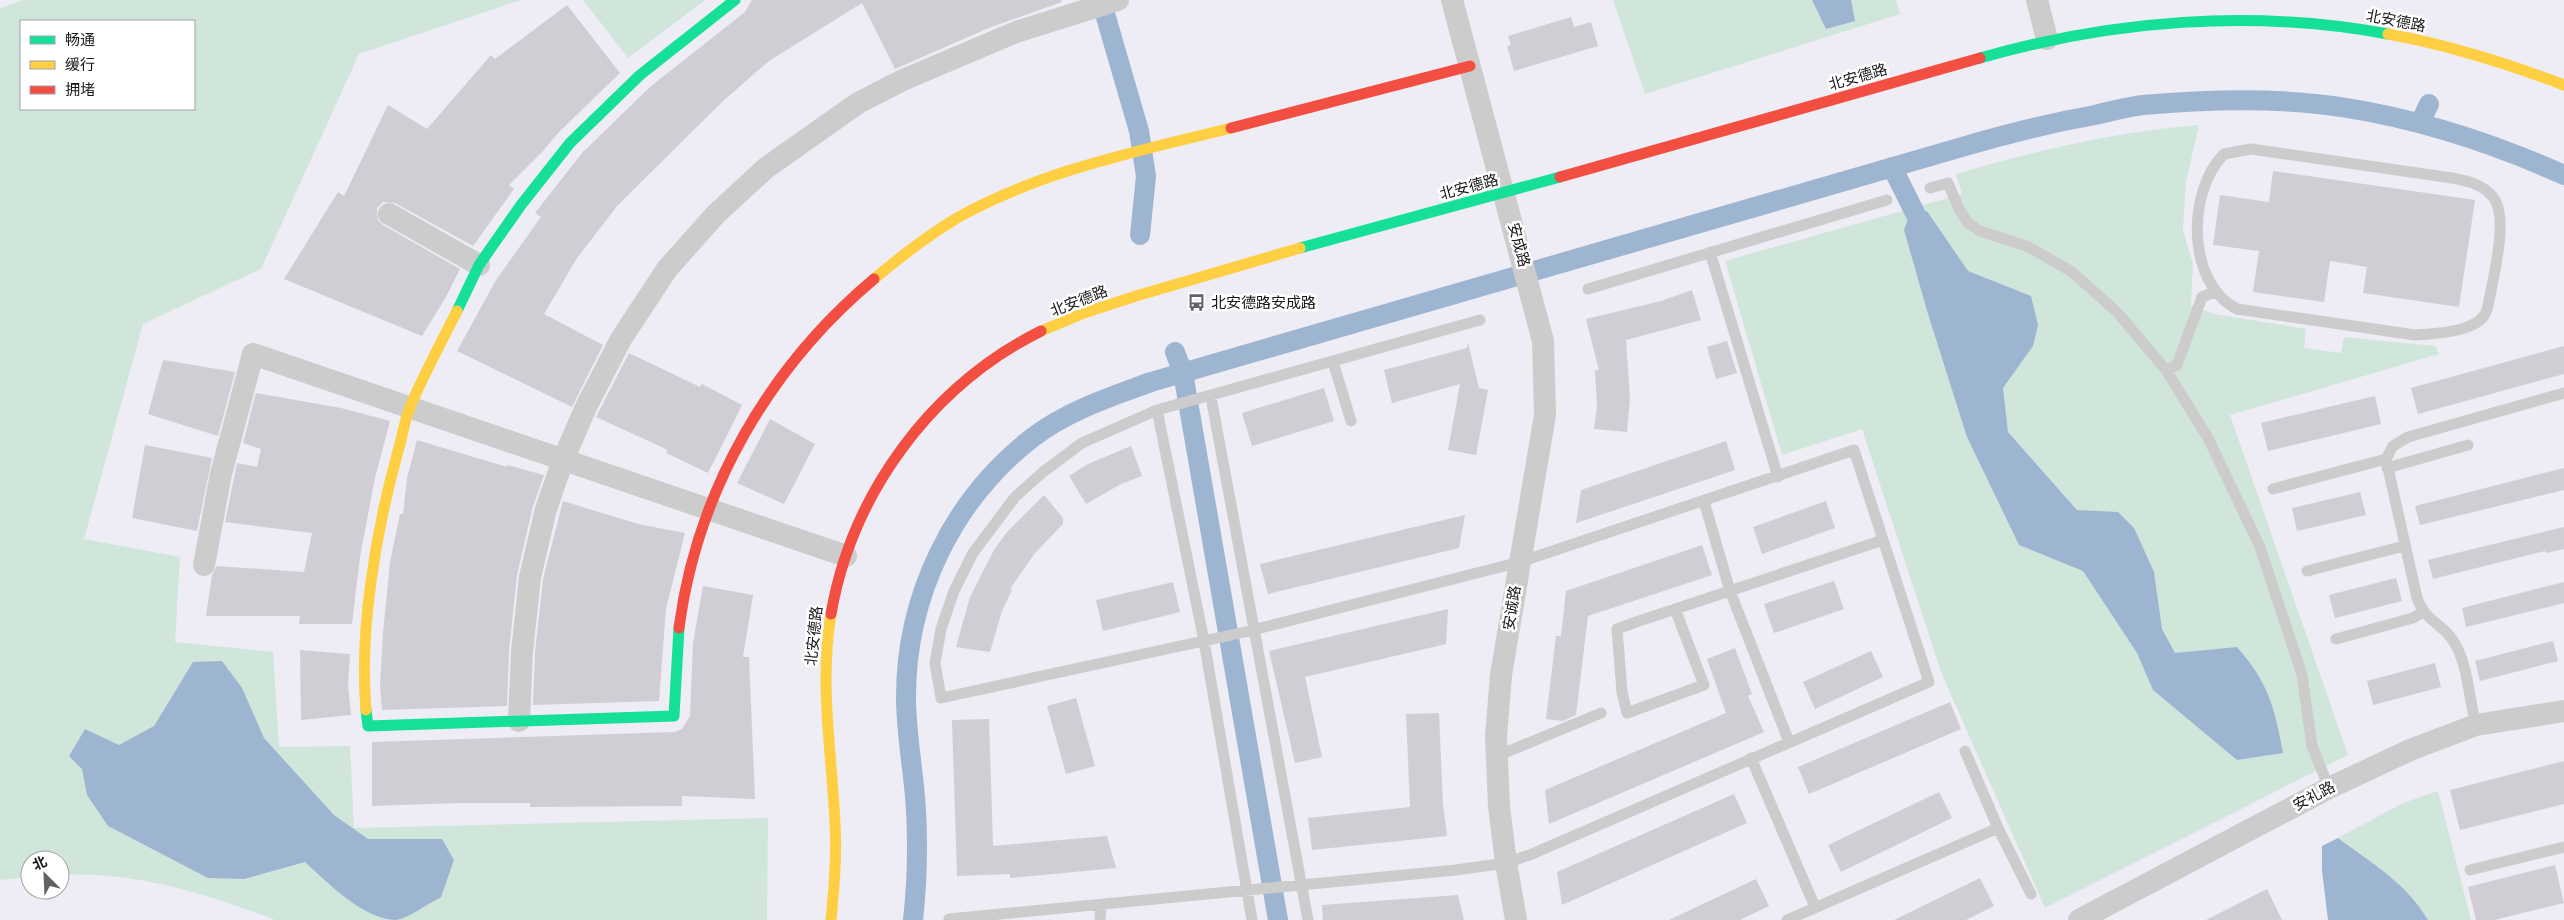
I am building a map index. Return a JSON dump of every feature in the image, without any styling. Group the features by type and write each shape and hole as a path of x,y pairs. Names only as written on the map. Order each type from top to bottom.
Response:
{"street":[{"path":"735,0 640,75 570,143 521,205 479,265 410,408 390,481 374,560 364,686 368,726 674,716 676,646 684,597 710,510 757,413 787,366 824,323 879,274 930,234 982,205 1043,181 1167,144 1470,66"},
{"path":"519,721 522,652 530,578 546,510 563,460 586,407 621,339 667,269 716,214 766,168 858,103 903,80 1016,32 1118,0"},
{"name":"安成路","path":"1452,0 1532,297"},
{"path":"2037,0 2047,39"},
{"name":"北安德路","path":"831,920 836,842 824,694 826,648 833,601 846,556 862,515 881,478 922,423 955,390 996,358 1038,333 1089,312 1187,279 1505,193 2047,39 2166,22 2308,22 2381,32 2455,48 2522,67 2564,85"},
{"path":"389,214 479,265"},
{"name":"安诚路","path":"1516,920 1499,806 1496,737 1502,675 1545,415 1544,341 1532,297"},
{"path":"204,565 221,474 254,354 846,556"},
{"name":"安礼路","path":"2079,920 2330,788 2410,750 2476,725 2564,711"}],"lane":[{"path":"2250,149 2298,155 2471,181 2494,198 2499,212 2500,229 2488,306 2483,318 2468,326 2439,333 2415,334 2394,332 2237,309 2225,303 2215,292 2200,254 2197,229 2200,200 2207,176 2214,163 2224,154 2233,151 2250,149"},
{"path":"1930,188 1948,183 1959,209 1974,227 2028,247 2072,272 2118,313 2166,370 2208,438 2260,547 2302,675 2312,746 2330,788"},
{"path":"1588,288 1888,200"},
{"path":"1710,252 1778,477"},
{"path":"2166,370 2177,365 2202,297 2215,292"},
{"path":"948,919 1456,870 1506,862 1532,854 1929,682 1854,450 1520,562 1250,631 941,698 935,663 941,629 954,592 973,554 991,527 1015,497 1043,472 1082,443 1158,410 1211,397 1480,320"},
{"path":"1333,362 1350,421"},
{"path":"2476,725 2464,671 2455,643 2444,630 2423,612 2404,546 2386,464 2393,446 2408,437 2564,393"},
{"path":"1211,397 1250,631 1298,884 1308,920"},
{"path":"1158,410 1209,640 1251,890 1252,920"},
{"path":"2272,489 2468,445"},
{"path":"1704,501 1730,592 1789,742"},
{"path":"1675,610 1704,685 1627,713 1622,692 1617,629 1884,540"},
{"path":"2307,572 2404,546"},
{"path":"2336,639 2413,618 2423,612"},
{"path":"1497,756 1601,713"},
{"path":"1965,751 1998,828 2031,894"},
{"path":"1751,758 1815,907"},
{"path":"1787,920 1998,828"},
{"path":"2470,870 2564,847"},
{"path":"1100,920 1101,905"}],"green space":[{"path":"24,0 521,0 359,54 261,269 143,324 84,539 180,557 175,642 273,652 279,747 350,746 354,828 768,818 767,920 275,920 223,901 170,886 116,877 70,875 70,850 20,850 20,878 0,880 0,8"},
{"path":"583,0 705,0 628,58"},
{"path":"1613,0 1896,0 1900,14 1645,94"},
{"path":"2199,125 2186,182 2183,230 2193,264 2191,305 2214,314 2306,329 2304,348 2341,353 2344,337 2435,346 2439,354 2230,415 2348,755 2045,908 1941,672 1862,429 1782,455 1725,261 1962,194 1956,174 2076,143 2136,132"},
{"path":"2438,791 2471,920 2428,920 2410,896 2387,874 2338,838 2403,803"}],"water":[{"path":"1812,0 1851,0 1855,21 1826,29"},
{"path":"1927,211 1968,271 2031,296 2038,325 2033,346 2003,388 2008,432 2077,510 2118,512 2134,528 2154,572 2162,629 2175,653 2237,647 2256,672 2269,696 2277,722 2283,753 2237,760 2153,690 2137,653 2083,571 2019,545 1967,437 1904,230 1908,219"},
{"path":"222,661 242,688 264,738 334,815 368,839 442,839 454,860 441,897 402,918 396,920 384,918 371,914 347,899 305,862 244,879 208,878 108,826 87,795 82,769 69,756 85,729 119,745 154,726 193,662"},
{"path":"2338,838 2375,865 2410,895 2428,920 2328,920 2322,871 2322,846"}],"building":[{"path":"752,0 1061,0 1062,2 991,27 895,69 862,3 769,61 723,101 618,205 577,258 544,314 603,345 572,407 457,351 496,280 541,217 535,213 582,153 650,87 745,12"},
{"path":"567,5 620,73 559,132 509,185 514,189 473,246 395,203 383,202 377,208 378,220 383,225 460,269 446,297 422,336 284,279 338,192 344,196 388,105 427,129 491,55 495,59"},
{"path":"1571,17 1574,27 1591,22 1598,46 1514,71 1507,46 1511,45 1508,36"},
{"path":"2273,171 2475,200 2459,307 2363,293 2367,267 2330,261 2324,302 2253,292 2259,251 2213,245 2220,195 2269,202"},
{"path":"1692,290 1701,320 1626,340 1630,398 1627,432 1594,429 1597,406 1595,370 1599,370 1586,319 1661,301"},
{"path":"1727,341 1737,373 1716,379 1707,347"},
{"path":"1468,343 1479,388 1488,390 1476,455 1448,450 1460,384 1392,403 1384,370 1467,348"},
{"path":"2564,346 2564,374 2418,414 2411,388"},
{"path":"629,353 700,387 702,384 742,405 708,473 666,453 668,450 596,417"},
{"path":"163,360 235,372 218,436 148,414"},
{"path":"1324,388 1334,421 1252,446 1242,413"},
{"path":"256,393 341,408 390,421 375,478 360,557 352,624 299,624 300,616 206,616 212,575 217,566 304,572 312,533 225,522 237,463 257,467 261,449 243,443"},
{"path":"2375,396 2381,424 2268,451 2261,423"},
{"path":"770,419 815,444 784,504 737,483"},
{"path":"417,440 507,467 507,465 544,475 533,506 517,575 509,651 507,706 382,710 380,686 390,562 400,514 403,514 407,478"},
{"path":"1726,441 1735,470 1576,523 1581,490"},
{"path":"145,445 212,458 197,531 132,518"},
{"path":"1131,446 1142,476 1121,484 1086,504 1069,476 1088,464"},
{"path":"2564,468 2564,490 2420,525 2415,506"},
{"path":"2360,492 2366,515 2297,531 2292,508"},
{"path":"1044,495 1063,518 1063,524 1035,553 1010,589 1012,590 1002,611 990,652 956,647 970,597 994,550 1007,532"},
{"path":"563,501 638,524 685,533 666,609 659,701 533,705 535,653 543,579"},
{"path":"1826,501 1835,528 1762,554 1753,527"},
{"path":"1465,515 1459,548 1268,594 1260,564"},
{"path":"2564,527 2564,549 2546,553 2545,551 2433,579 2428,560"},
{"path":"1702,545 1712,575 1588,616 1576,715 1563,721 1546,719 1556,636 1561,636 1566,591"},
{"path":"2396,578 2402,601 2335,618 2329,595"},
{"path":"1834,581 1844,609 1774,633 1764,604"},
{"path":"1173,582 1180,612 1103,631 1096,600"},
{"path":"2564,582 2564,603 2466,627 2462,608"},
{"path":"703,586 753,595 743,657 749,657 755,799 682,796 682,806 530,807 530,803 459,803 372,806 372,742 675,732 682,729 690,716 693,643"},
{"path":"1448,609 1446,644 1305,677 1322,757 1295,763 1269,651"},
{"path":"2553,641 2558,661 2480,681 2475,661"},
{"path":"1735,648 1752,694 1748,696 1764,732 1549,824 1545,790 1726,713 1707,659"},
{"path":"300,650 350,654 348,685 351,715 301,720"},
{"path":"1871,651 1883,677 1815,709 1803,682"},
{"path":"2435,663 2441,687 2373,705 2367,681"},
{"path":"1076,698 1095,766 1066,774 1047,706"},
{"path":"1950,702 1961,729 1809,794 1798,767"},
{"path":"1439,713 1443,804 1447,836 1312,850 1308,818 1410,807 1406,714"},
{"path":"989,719 993,846 1107,836 1116,868 1010,878 1010,874 957,876 952,720"},
{"path":"2564,761 2564,804 2460,830 2450,790"},
{"path":"1939,792 1952,818 1841,872 1828,845"},
{"path":"1734,794 1747,823 1562,905 1557,872"},
{"path":"2555,865 2564,903 2494,920 2476,920 2468,887"},
{"path":"1980,878 1994,906 1966,920 1894,920"},
{"path":"1756,879 1769,906 1740,920 1669,920"},
{"path":"2267,889 2282,920 2206,920"},
{"path":"1458,895 1464,920 1323,920 1322,905"}],"waterway":[{"path":"1101,0 1139,131 1146,176 1140,235"},
{"path":"913,920 917,824 906,697 908,660 914,623 925,587 939,553 957,521 979,491 1004,463 1032,438 1045,428 1074,412 1151,382 1979,142 2045,125 2137,106 2193,101 2245,100 2297,102 2347,108 2403,119 2458,134 2512,153 2564,175"},
{"path":"2420,123 2429,104"},
{"path":"1892,167 1920,223"},
{"path":"1175,352 1183,373 1278,920"}],"traffic: fast":[{"path":"457,311 479,265 521,205 570,143 640,75 735,0"},
{"path":"1980,58 2080,35 2183,22 2286,22 2337,26 2388,34"},
{"path":"1300,248 1560,177"},
{"path":"366,710 368,726 674,716 679,628"}],"traffic: slow":[{"path":"2388,34 2477,55 2564,85"},
{"path":"874,279 914,247 957,218 1022,187 1126,154 1231,128"},
{"path":"1041,331 1084,313 1136,296 1300,248"},
{"path":"366,710 364,679 367,615 376,548 389,485 410,407 457,311"},
{"path":"831,614 826,667 826,693 836,836 831,920"}],"traffic: jam":[{"path":"1560,177 1980,58"},
{"path":"1231,128 1470,66"},
{"path":"679,628 688,577 702,528 721,481 744,435 771,392 802,351 836,314 874,279"},
{"path":"831,614 842,569 857,526 878,486 903,448 932,413 965,381 1001,354 1041,331"}],"place":[{"name":"北安德路安成路","path":"1197,303"}]}
